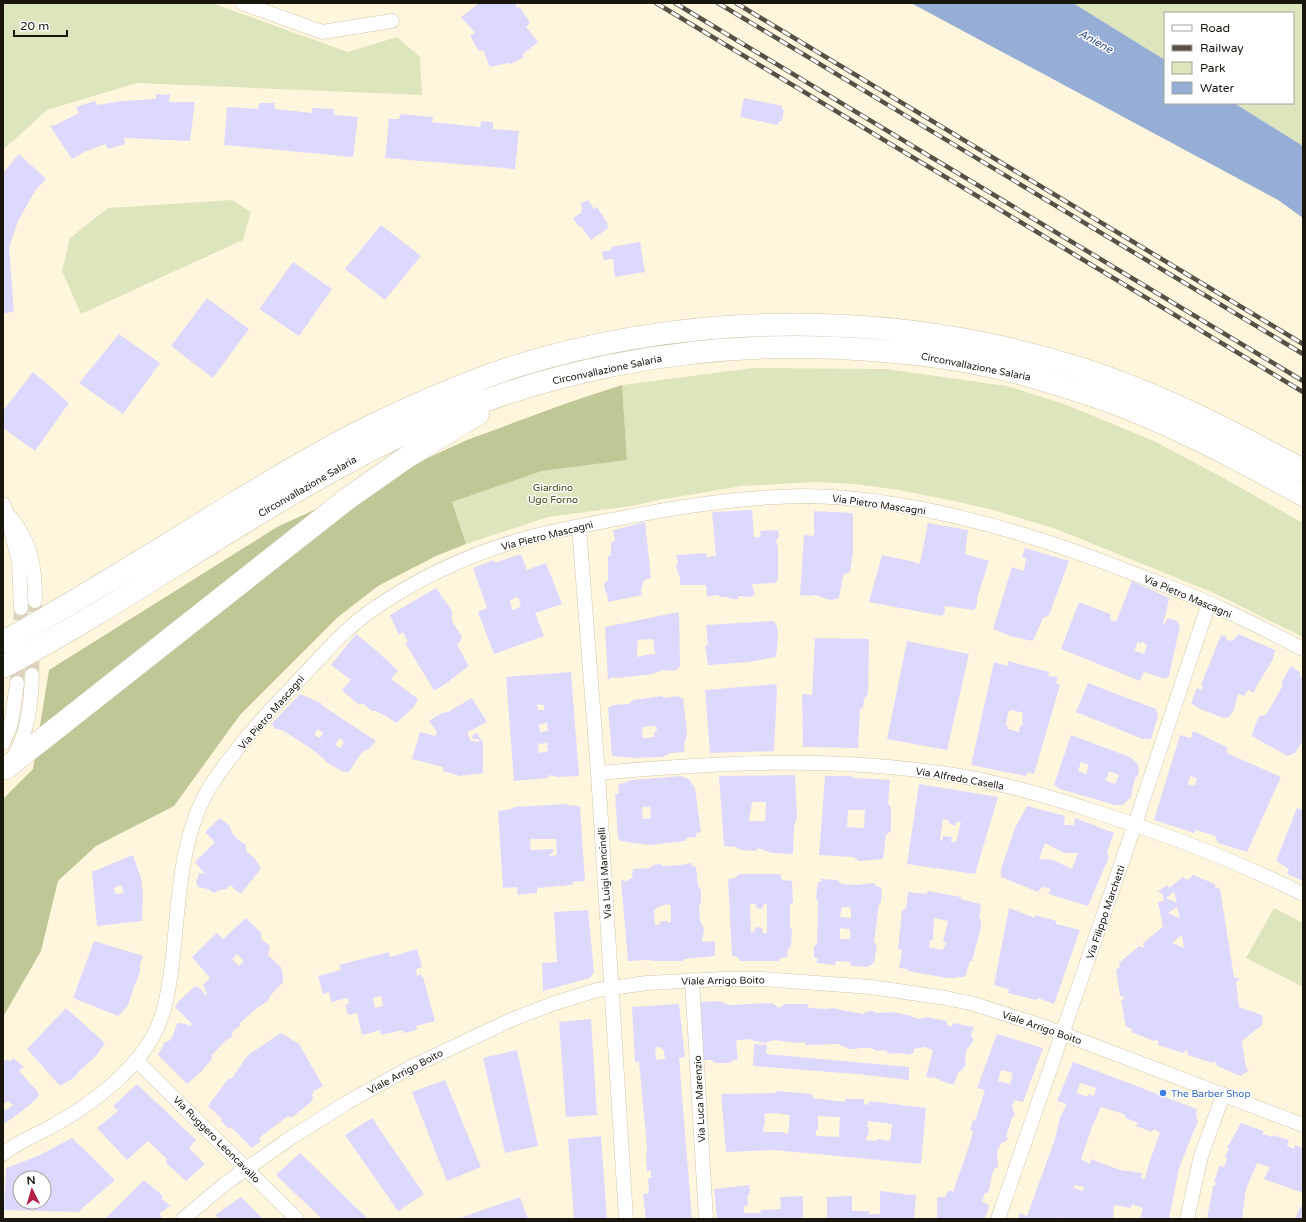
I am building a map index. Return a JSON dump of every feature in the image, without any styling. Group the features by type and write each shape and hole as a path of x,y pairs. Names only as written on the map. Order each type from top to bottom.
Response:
{"highway":[{"path":"3,642 101,585 295,466 352,435 402,411 488,376 560,354 625,341 682,332 742,325 777,324 857,326 947,336 1022,352 1092,372 1173,404 1231,432 1303,470"},
{"name":"Circonvallazione Salaria","path":"3,667 50,642 268,507 366,452 423,425 486,399 521,388 625,363 684,354 735,349 814,347 905,352 975,363 1036,378 1126,408 1195,438 1303,495"},
{"path":"6,768 347,500 428,443 521,388"}],"street":[{"path":"242,3 322,32 392,21"},
{"name":"Via Pietro Mascagni","path":"3,1154 16,1145 55,1125 83,1107 109,1087 136,1060 157,1028 168,996 182,870 198,811 212,784 257,724 344,633 368,613 442,570 485,551 522,539 644,513 725,502 802,496 863,500 933,511 1036,538 1086,555 1209,603 1303,649"},
{"path":"5,509 21,532 32,559 35,581 35,601"},
{"path":"5,509 19,563 21,608"},
{"name":"Via Luigi Mancinelli","path":"579,527 598,773 626,1219"},
{"name":"Via Filippo Marchetti","path":"998,1219 1135,824 1209,603"},
{"path":"6,768 20,745 26,727 30,707 32,675"},
{"path":"3,743 11,724 17,684"},
{"name":"Via Alfredo Casella","path":"598,773 726,764 767,763 836,764 913,770 963,776 1008,786 1069,803 1135,824 1228,859 1303,894"},
{"name":"Viale Arrigo Boito","path":"183,1219 210,1195 247,1168 334,1110 392,1077 451,1047 539,1009 611,987 647,982 692,980 770,980 847,985 946,998 974,1004 1063,1034 1303,1125"},
{"name":"Via Luca Marenzio","path":"692,980 706,1219"},
{"name":"Via Ruggero Leoncavallo","path":"136,1060 297,1219"},
{"path":"1187,1219 1201,1156 1223,1095"}],"green space":[{"path":"3,3 212,3 348,52 397,37 420,57 422,95 137,83 47,110 3,150"},
{"path":"1073,3 1303,3 1303,146 1236,104 1294,104 1294,12 1164,12 1164,59"},
{"path":"232,200 251,212 243,240 81,314 62,271 70,238 108,208"},
{"name":"Giardino Ugo Forno","path":"753,368 886,369 1007,386 1064,404 1154,441 1303,523 1303,637 1214,593 1056,529 993,510 949,500 893,489 854,484 815,482 742,486 632,506 548,517 466,544 452,502 542,471 627,460 622,385"},
{"path":"622,385 627,460 542,471 452,502 466,544 436,556 378,586 338,617 240,715 174,806 96,846 58,881 41,951 3,1017 3,799 33,769 49,670 277,527 467,440 570,402"},
{"path":"1274,908 1303,923 1303,987 1246,958"}],"water":[{"name":"Aniene","path":"911,3 1073,3 1164,59 1164,104 1236,104 1303,146 1303,218 1278,200"}],"building":[{"path":"479,3 515,3 517,8 520,7 530,23 526,27 538,42 523,54 524,57 511,64 508,63 490,67 483,50 479,51 470,36 475,33 461,17"},
{"path":"156,94 170,95 169,102 195,102 190,141 124,138 125,144 108,149 105,144 84,152 72,159 50,126 79,113 76,107 95,101 97,105 122,101 156,99"},
{"path":"744,98 782,106 782,109 784,110 782,121 779,121 778,125 740,117"},
{"path":"259,103 274,103 275,109 312,113 312,108 334,109 334,115 358,117 353,157 224,145 227,107 258,109"},
{"path":"400,114 433,117 432,122 480,127 481,121 493,122 493,129 519,131 515,169 385,158 389,119 399,119"},
{"path":"19,154 46,179 35,191 18,221 9,248 14,311 3,314 3,173"},
{"path":"588,200 594,209 597,207 608,224 608,228 591,240 573,218 582,212 581,210 583,208 580,204"},
{"path":"381,225 421,256 385,300 345,269"},
{"path":"640,242 645,272 615,277 613,259 604,260 602,252 611,250 611,247"},
{"path":"293,262 332,289 299,336 259,309"},
{"path":"207,298 249,329 213,378 171,346"},
{"path":"119,334 160,363 123,414 79,383"},
{"path":"33,372 69,403 35,451 3,428 3,411"},
{"path":"752,510 754,537 761,537 760,531 778,530 779,536 776,541 778,547 778,580 775,583 753,584 752,586 755,594 751,597 738,596 738,599 730,599 728,597 721,597 718,595 707,597 706,585 680,585 680,577 676,567 678,563 676,555 706,553 707,557 716,556 712,512"},
{"path":"814,511 852,513 853,516 853,552 850,572 844,574 839,598 832,600 816,595 800,595 804,535 814,536"},
{"path":"645,522 651,578 644,580 641,590 642,595 608,602 604,583 608,580 608,556 611,555 611,542 615,541 613,530"},
{"path":"928,523 968,530 965,554 989,561 974,610 944,606 945,612 942,616 869,602 882,555 915,562 917,564 920,563"},
{"path":"1025,548 1069,561 1049,615 1043,618 1033,641 1013,637 993,629 1012,567 1024,571 1026,558 1022,557"},
{"path":"521,554 527,570 546,563 562,604 535,613 544,636 494,654 478,612 487,608 473,568 494,560 494,563","holes":["518,597 521,607 512,610 510,600"]},
{"path":"1132,581 1169,598 1163,622 1164,625 1168,618 1177,621 1180,626 1169,676 1166,679 1144,672 1140,681 1061,649 1079,602 1110,614 1110,619 1116,622","holes":["1138,641 1139,644 1143,642 1147,645 1144,654 1133,650 1136,648"]},
{"path":"436,588 452,611 452,621 462,637 457,645 469,666 441,687 434,690 405,643 408,642 403,632 399,635 390,615"},
{"path":"679,612 680,666 674,671 663,670 652,674 618,678 613,677 608,680 605,627","holes":["653,639 655,654 637,657 637,640"]},
{"path":"774,621 777,626 778,638 776,657 748,662 708,665 705,646 708,645 706,625"},
{"path":"356,634 398,671 391,679 418,699 414,707 396,723 376,711 372,711 362,703 359,705 342,690 351,680 331,665"},
{"path":"1238,634 1275,650 1273,659 1254,693 1248,690 1244,696 1238,694 1234,710 1229,717 1223,718 1198,708 1191,703 1197,688 1201,690 1203,686 1201,685 1221,635 1226,636 1227,640 1233,641"},
{"path":"815,638 869,639 868,692 867,696 864,698 863,708 860,709 858,748 803,747 802,694 812,695"},
{"path":"907,641 969,654 947,750 887,739"},
{"path":"1008,661 1049,672 1048,676 1058,677 1056,683 1060,685 1034,774 1028,772 1026,776 971,765 994,662 1008,666","holes":["1012,710 1023,713 1023,722 1022,726 1020,726 1019,732 1008,729 1009,727 1006,726 1008,712"]},
{"path":"1291,666 1301,673 1299,676 1303,677 1303,740 1295,753 1287,756 1252,736 1259,716 1266,715 1282,687 1282,682"},
{"path":"571,672 579,776 557,777 549,775 548,778 514,781 506,677","holes":["537,704 544,705 544,710 538,710","547,723 548,731 540,732 539,724","547,743 548,751 539,753 538,744"]},
{"path":"1088,683 1156,709 1158,715 1151,739 1143,739 1076,712"},
{"path":"776,684 774,751 710,753 705,690"},
{"path":"300,694 321,703 323,706 376,741 369,749 362,752 349,772 344,772 327,763 313,750 282,730 275,729 272,723","holes":["318,729 323,733 320,738 314,735","340,738 344,742 341,748 335,745"]},
{"path":"662,696 664,698 679,696 680,698 683,698 687,731 684,752 671,753 662,757 634,758 612,756 608,708 613,705 629,704 633,700","holes":["656,726 657,732 654,732 654,737 643,738 642,727"]},
{"path":"472,698 487,722 468,732 468,736 471,741 479,742 479,739 473,739 472,737 474,734 478,733 483,742 483,773 460,776 443,771 443,767 412,759 420,732 436,736 437,732 429,721"},
{"path":"1193,731 1227,747 1227,753 1281,777 1247,852 1218,843 1215,836 1196,830 1194,833 1154,820 1180,735 1191,738","holes":["1190,776 1197,778 1194,786 1188,784"]},
{"path":"1071,735 1130,757 1138,764 1139,774 1135,778 1131,797 1122,805 1115,805 1060,789 1054,785","holes":["1081,762 1089,765 1086,774 1078,771","1108,771 1119,775 1115,784 1105,780 1108,776"]},
{"path":"795,775 797,817 794,827 793,854 771,853 758,848 756,851 741,850 735,847 724,846 719,776","holes":["752,802 766,802 765,821 749,821"]},
{"path":"681,776 690,780 695,788 701,832 696,833 696,837 687,838 685,841 649,845 620,841 618,837 615,794 619,794 618,785 632,780","holes":["642,807 650,807 651,818 643,819"]},
{"path":"825,776 850,776 855,778 890,780 888,803 891,808 891,831 886,835 883,859 859,861 853,857 819,855","holes":["848,810 865,810 864,828 847,827"]},
{"path":"919,784 998,797 975,874 907,864","holes":["943,819 948,820 949,823 955,826 956,822 961,822 956,842 951,842 952,837 943,836 942,840 940,840"]},
{"path":"566,804 569,806 574,805 580,807 585,881 573,882 572,885 537,888 537,893 518,895 517,887 503,888 498,811 511,809 514,807","holes":["530,839 556,839 557,855 550,856 550,854 553,853 553,849 531,850"]},
{"path":"1027,806 1065,816 1064,825 1074,825 1075,818 1114,833 1107,852 1109,857 1088,906 1048,894 1051,889 1042,887 1038,892 1001,877 1001,869 1015,828","holes":["1045,843 1064,853 1078,853 1072,869 1053,860 1039,859"]},
{"path":"1297,808 1303,810 1303,881 1287,874 1289,869 1276,861"},
{"path":"220,818 230,826 232,833 238,840 246,845 246,851 254,858 261,868 242,893 237,892 231,885 226,889 214,893 208,889 198,887 196,882 199,873 205,874 195,862 215,842 205,832"},
{"path":"133,855 141,878 143,895 142,921 97,926 92,872","holes":["121,885 124,893 115,894 114,888"]},
{"path":"692,863 692,866 696,867 698,886 701,890 701,903 699,905 700,920 704,929 702,942 715,941 715,956 684,959 682,961 628,961 621,880 626,881 632,878 633,869 650,868 653,865 660,864 663,866","holes":["668,904 671,906 671,922 668,923 667,921 663,921 660,922 659,925 655,925 654,910"]},
{"path":"739,874 780,874 782,880 792,881 793,902 790,904 790,927 792,930 791,946 788,949 787,957 781,958 778,961 740,961 738,957 732,956 728,879 735,878","holes":["750,904 755,904 756,908 760,909 764,904 767,904 767,933 763,933 762,928 758,927 751,933"]},
{"path":"1193,875 1215,884 1216,890 1216,887 1220,889 1234,977 1240,979 1236,982 1239,1007 1262,1015 1263,1024 1242,1041 1246,1068 1249,1071 1240,1076 1217,1066 1215,1061 1212,1063 1188,1055 1187,1049 1183,1053 1158,1045 1158,1039 1154,1041 1132,1032 1131,1028 1126,1027 1121,1001 1125,997 1120,996 1116,970 1120,967 1119,963 1139,946 1144,948 1143,943 1163,927 1158,902 1163,901 1163,895 1158,891 1168,885 1169,888 1183,877 1187,880","holes":["1174,892 1177,903 1166,898","1177,907 1180,918 1168,913","1182,935 1184,948 1172,943"]},
{"path":"821,879 837,880 842,884 855,885 874,883 876,886 882,888 874,942 877,945 874,962 868,967 851,966 850,962 836,961 835,965 816,963 818,958 814,958 814,945 817,945 818,902 816,898 818,882 821,882","holes":["842,907 849,907 851,909 851,918 840,917","840,928 850,929 850,939 840,939"]},
{"path":"928,891 961,897 961,899 980,904 981,909 979,917 981,920 981,927 972,961 970,961 965,977 947,978 899,968 902,950 898,949 902,910 906,909 908,892 926,894","holes":["934,918 948,921 943,942 946,943 943,950 929,947 930,940 933,940"]},
{"path":"1009,908 1035,918 1035,915 1056,921 1056,924 1080,930 1054,1004 1038,998 1036,1000 1008,993 1009,989 994,985"},
{"path":"588,910 594,972 590,978 543,991 542,963 557,962 554,912"},
{"path":"246,918 261,933 261,939 270,946 268,955 281,967 283,982 270,996 268,1001 257,1008 240,1023 240,1026 233,1031 231,1038 226,1040 212,1055 212,1059 201,1072 187,1084 158,1055 165,1042 169,1041 173,1036 178,1023 190,1026 192,1024 175,1007 178,1002 195,986 202,990 206,996 207,994 203,985 210,978 192,957 217,933 223,939","holes":["237,954 244,961 239,966 232,959"]},
{"path":"94,941 143,956 140,964 140,972 130,1000 127,1007 118,1016 73,998"},
{"path":"417,949 422,967 416,969 417,976 421,974 422,978 423,977 435,1021 416,1026 417,1030 404,1033 403,1030 381,1035 380,1030 362,1035 357,1013 348,1015 345,1005 349,1004 348,998 331,1002 329,992 323,994 318,976 341,970 339,965 389,952 390,957","holes":["381,996 383,1006 375,1008 373,998"]},
{"path":"719,1001 729,1005 772,1003 779,1008 785,1004 807,1004 809,1008 834,1008 864,1014 865,1012 872,1011 877,1013 892,1012 908,1015 918,1019 926,1017 947,1021 947,1025 952,1027 953,1023 974,1027 971,1035 973,1040 967,1049 965,1056 966,1064 958,1073 954,1084 950,1084 935,1078 926,1077 933,1050 924,1047 914,1049 914,1052 910,1055 900,1053 890,1054 885,1050 877,1051 871,1048 849,1049 838,1044 805,1045 805,1042 797,1043 774,1040 765,1043 750,1039 737,1040 736,1044 738,1059 730,1063 715,1063 711,1060 703,1060 702,1033 700,1031 700,1002"},
{"path":"679,1004 685,1057 679,1058 692,1219 646,1219 643,1194 649,1193 648,1178 651,1178 651,1171 647,1171 647,1147 639,1061 635,1062 632,1007","holes":["657,1047 660,1047 664,1051 665,1059 656,1060 655,1050"]},
{"path":"66,1008 105,1043 96,1056 79,1071 75,1077 60,1086 27,1049"},
{"path":"591,1019 597,1115 566,1117 559,1022"},
{"path":"281,1033 299,1044 323,1086 314,1091 312,1095 313,1098 310,1103 291,1118 288,1116 259,1138 261,1141 252,1148 231,1127 229,1129 221,1121 222,1119 208,1106 228,1079 232,1078 248,1055"},
{"path":"997,1034 1043,1048 1023,1102 1015,1100 1012,1106 1015,1115 1012,1118 1006,1136 1008,1138 1005,1142 1001,1143 997,1151 998,1167 995,1168 989,1190 985,1193 982,1202 988,1204 989,1208 984,1219 937,1219 937,1197 945,1197 949,1190 953,1192 970,1143 973,1131 970,1130 973,1120 975,1121 985,1090 977,1088","holes":["1001,1070 1013,1073 1010,1084 998,1081"]},
{"path":"754,1044 767,1045 766,1054 909,1067 909,1080 857,1074 753,1066"},
{"path":"517,1050 538,1146 505,1153 483,1058"},
{"path":"13,1058 24,1067 19,1071 37,1091 39,1096 27,1107 3,1124 3,1107 6,1110 13,1105 8,1101 3,1104 3,1062 7,1059 10,1061"},
{"path":"1073,1062 1197,1109 1196,1116 1198,1121 1179,1168 1169,1219 1140,1219 1143,1208 1132,1204 1131,1208 1114,1205 1113,1219 1060,1219 1056,1217 1056,1219 1018,1219 1020,1213 1027,1216 1055,1139 1060,1117 1067,1104 1057,1101","holes":["1080,1083 1096,1088 1094,1096 1089,1094 1087,1097 1077,1093","1101,1107 1124,1114 1126,1118 1138,1123 1136,1126 1152,1132 1154,1129 1160,1133 1145,1179 1141,1178 1142,1173 1120,1170 1091,1159 1090,1164 1081,1159 1092,1127","1075,1185 1084,1187 1083,1191 1073,1188"]},
{"path":"445,1080 481,1167 447,1181 412,1092"},
{"path":"137,1084 196,1140 189,1148 205,1164 186,1181 166,1163 167,1159 148,1141 127,1160 97,1128 118,1111 113,1106"},
{"path":"777,1091 812,1094 813,1098 845,1102 845,1099 864,1099 864,1104 868,1105 869,1101 926,1108 921,1164 774,1150 726,1152 721,1094 775,1093","holes":["774,1113 790,1115 788,1134 781,1132 763,1132 765,1121 764,1114","818,1116 840,1117 839,1137 816,1136 816,1130 818,1130","868,1121 892,1124 890,1141 877,1139 877,1141 866,1140 869,1127 867,1127"]},
{"path":"372,1118 424,1194 398,1211 345,1135"},
{"path":"1241,1123 1264,1131 1262,1134 1272,1137 1273,1135 1289,1140 1287,1146 1294,1149 1295,1145 1303,1148 1303,1193 1264,1179 1270,1167 1257,1163 1246,1189 1242,1219 1207,1219 1213,1186 1217,1183 1214,1183 1217,1173 1220,1165 1224,1168 1227,1158 1225,1156 1229,1149 1227,1148"},
{"path":"601,1136 607,1219 574,1219 568,1139"},
{"path":"72,1138 115,1180 78,1212 4,1210 6,1168 38,1156"},
{"path":"300,1153 368,1219 322,1219 276,1175"},
{"path":"144,1180 163,1196 161,1198 170,1206 159,1214 162,1216 159,1219 105,1219"},
{"path":"749,1185 750,1190 749,1195 747,1196 748,1205 744,1206 744,1213 761,1213 760,1210 781,1209 780,1197 803,1196 803,1219 717,1219 714,1189"},
{"path":"880,1191 914,1194 916,1196 914,1219 827,1219 827,1197 852,1196 852,1211 869,1211 869,1214 880,1214"},
{"path":"241,1197 263,1219 219,1219 215,1215"},
{"path":"520,1197 528,1219 457,1219"},
{"path":"1301,1206 1303,1207 1303,1219 1295,1219"}],"tunnel":[{"path":"32,675 35,601"},
{"path":"17,683 21,608"}],"railway":[{"path":"656,3 1303,392"},
{"path":"675,3 1303,381"},
{"path":"718,3 1303,354"},
{"path":"736,3 1303,344"}],"place":[{"name":"The Barber Shop","path":"1163,1093"}]}
